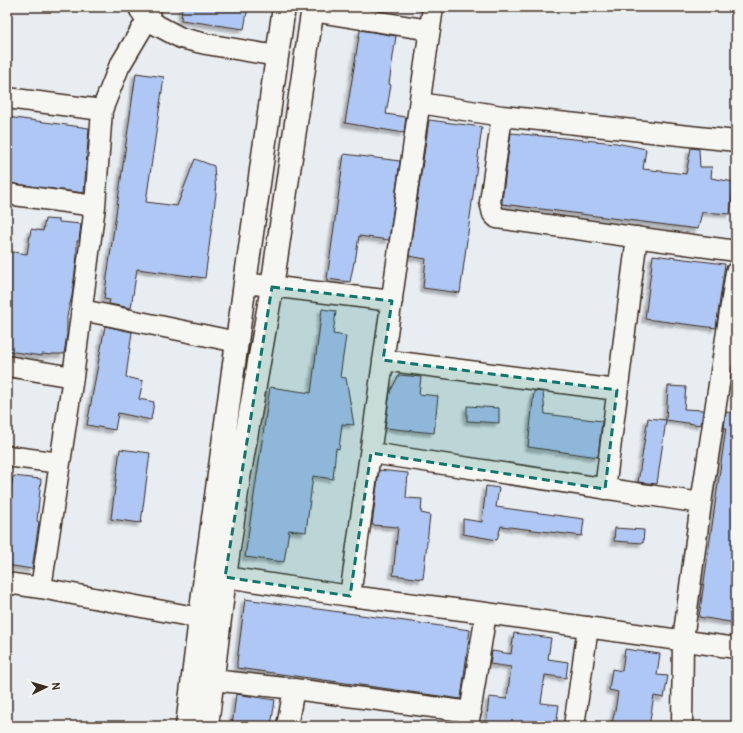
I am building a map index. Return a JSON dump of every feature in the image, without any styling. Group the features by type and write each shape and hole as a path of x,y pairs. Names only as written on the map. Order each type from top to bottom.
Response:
{"street":[{"path":"187,726 237,342 284,7"},
{"path":"350,596 433,7"},
{"path":"207,726 225,577 239,478 272,287 313,9 430,30"},
{"path":"41,588 82,310 95,206 102,110 119,67 145,11 181,38 206,44 277,56"},
{"path":"7,98 102,110"},
{"path":"420,103 502,116 736,141"},
{"path":"502,116 490,202 493,214 496,218 736,251"},
{"path":"7,194 95,206"},
{"path":"605,489 637,237"},
{"path":"682,726 683,640 736,272"},
{"path":"245,283 392,301"},
{"path":"82,310 237,342"},
{"path":"384,360 617,390"},
{"path":"7,366 73,377"},
{"path":"371,453 702,503"},
{"path":"7,456 60,463"},
{"path":"225,577 350,596 486,613 736,648"},
{"path":"7,583 200,618"},
{"path":"213,680 294,689 470,719 486,613"},
{"path":"574,726 588,627"},
{"path":"287,726 294,689"}],"highlighted area":[{"path":"272,287 392,301 383,360 617,390 605,489 371,453 350,596 225,577"}],"building":[{"path":"182,7 248,7 244,29 181,20"},
{"path":"360,30 396,36 389,84 391,85 386,114 406,117 404,133 345,123"},
{"path":"136,73 164,77 146,202 177,206 195,159 214,166 216,194 205,278 137,269 131,308 109,304 110,300 104,299"},
{"path":"7,117 89,128 84,193 7,183"},
{"path":"429,120 482,127 460,293 423,288 426,259 409,256"},
{"path":"511,133 616,143 646,149 643,169 686,174 691,148 699,149 700,167 712,167 711,178 734,182 730,214 702,212 698,229 502,204"},
{"path":"344,154 400,161 389,240 359,236 350,282 327,279"},
{"path":"45,219 81,224 79,241 77,241 77,256 72,296 67,317 67,334 64,354 42,354 42,356 7,351 7,318 10,318 10,290 7,290 7,251 27,254 31,229 43,231"},
{"path":"653,255 725,264 716,328 645,319"},
{"path":"322,309 336,311 333,334 346,336 340,377 346,378 354,425 342,424 339,449 336,448 333,479 313,476 306,532 289,530 284,562 245,557 270,387 311,393"},
{"path":"105,326 132,332 126,377 143,381 139,399 154,402 151,420 118,413 115,430 87,425"},
{"path":"399,375 421,377 419,394 438,396 434,433 385,428 390,392"},
{"path":"668,386 686,387 684,409 703,410 701,425 666,420"},
{"path":"534,391 543,392 545,414 602,421 598,457 528,447"},
{"path":"467,406 499,408 499,423 467,421"},
{"path":"726,412 736,413 736,623 699,617 726,428 724,428"},
{"path":"648,418 666,420 657,484 638,482"},
{"path":"120,449 150,453 141,523 111,519"},
{"path":"379,470 408,473 406,498 422,499 421,513 430,515 423,579 393,575 398,527 372,525"},
{"path":"13,476 41,479 37,521 39,522 32,569 7,565 7,495 10,496"},
{"path":"486,486 499,488 496,507 584,519 582,536 501,526 497,540 463,534 463,519 482,522"},
{"path":"615,528 644,530 643,543 614,541"},
{"path":"245,599 470,630 461,699 237,668"},
{"path":"514,633 551,638 548,659 568,662 566,678 545,675 541,703 559,705 556,726 486,726 489,697 507,699 511,667 490,664 492,651 511,654"},
{"path":"625,649 660,654 657,675 668,676 664,698 654,696 649,726 611,726 618,692 609,690 612,669 622,671"},
{"path":"236,694 275,700 271,726 232,726"}]}
